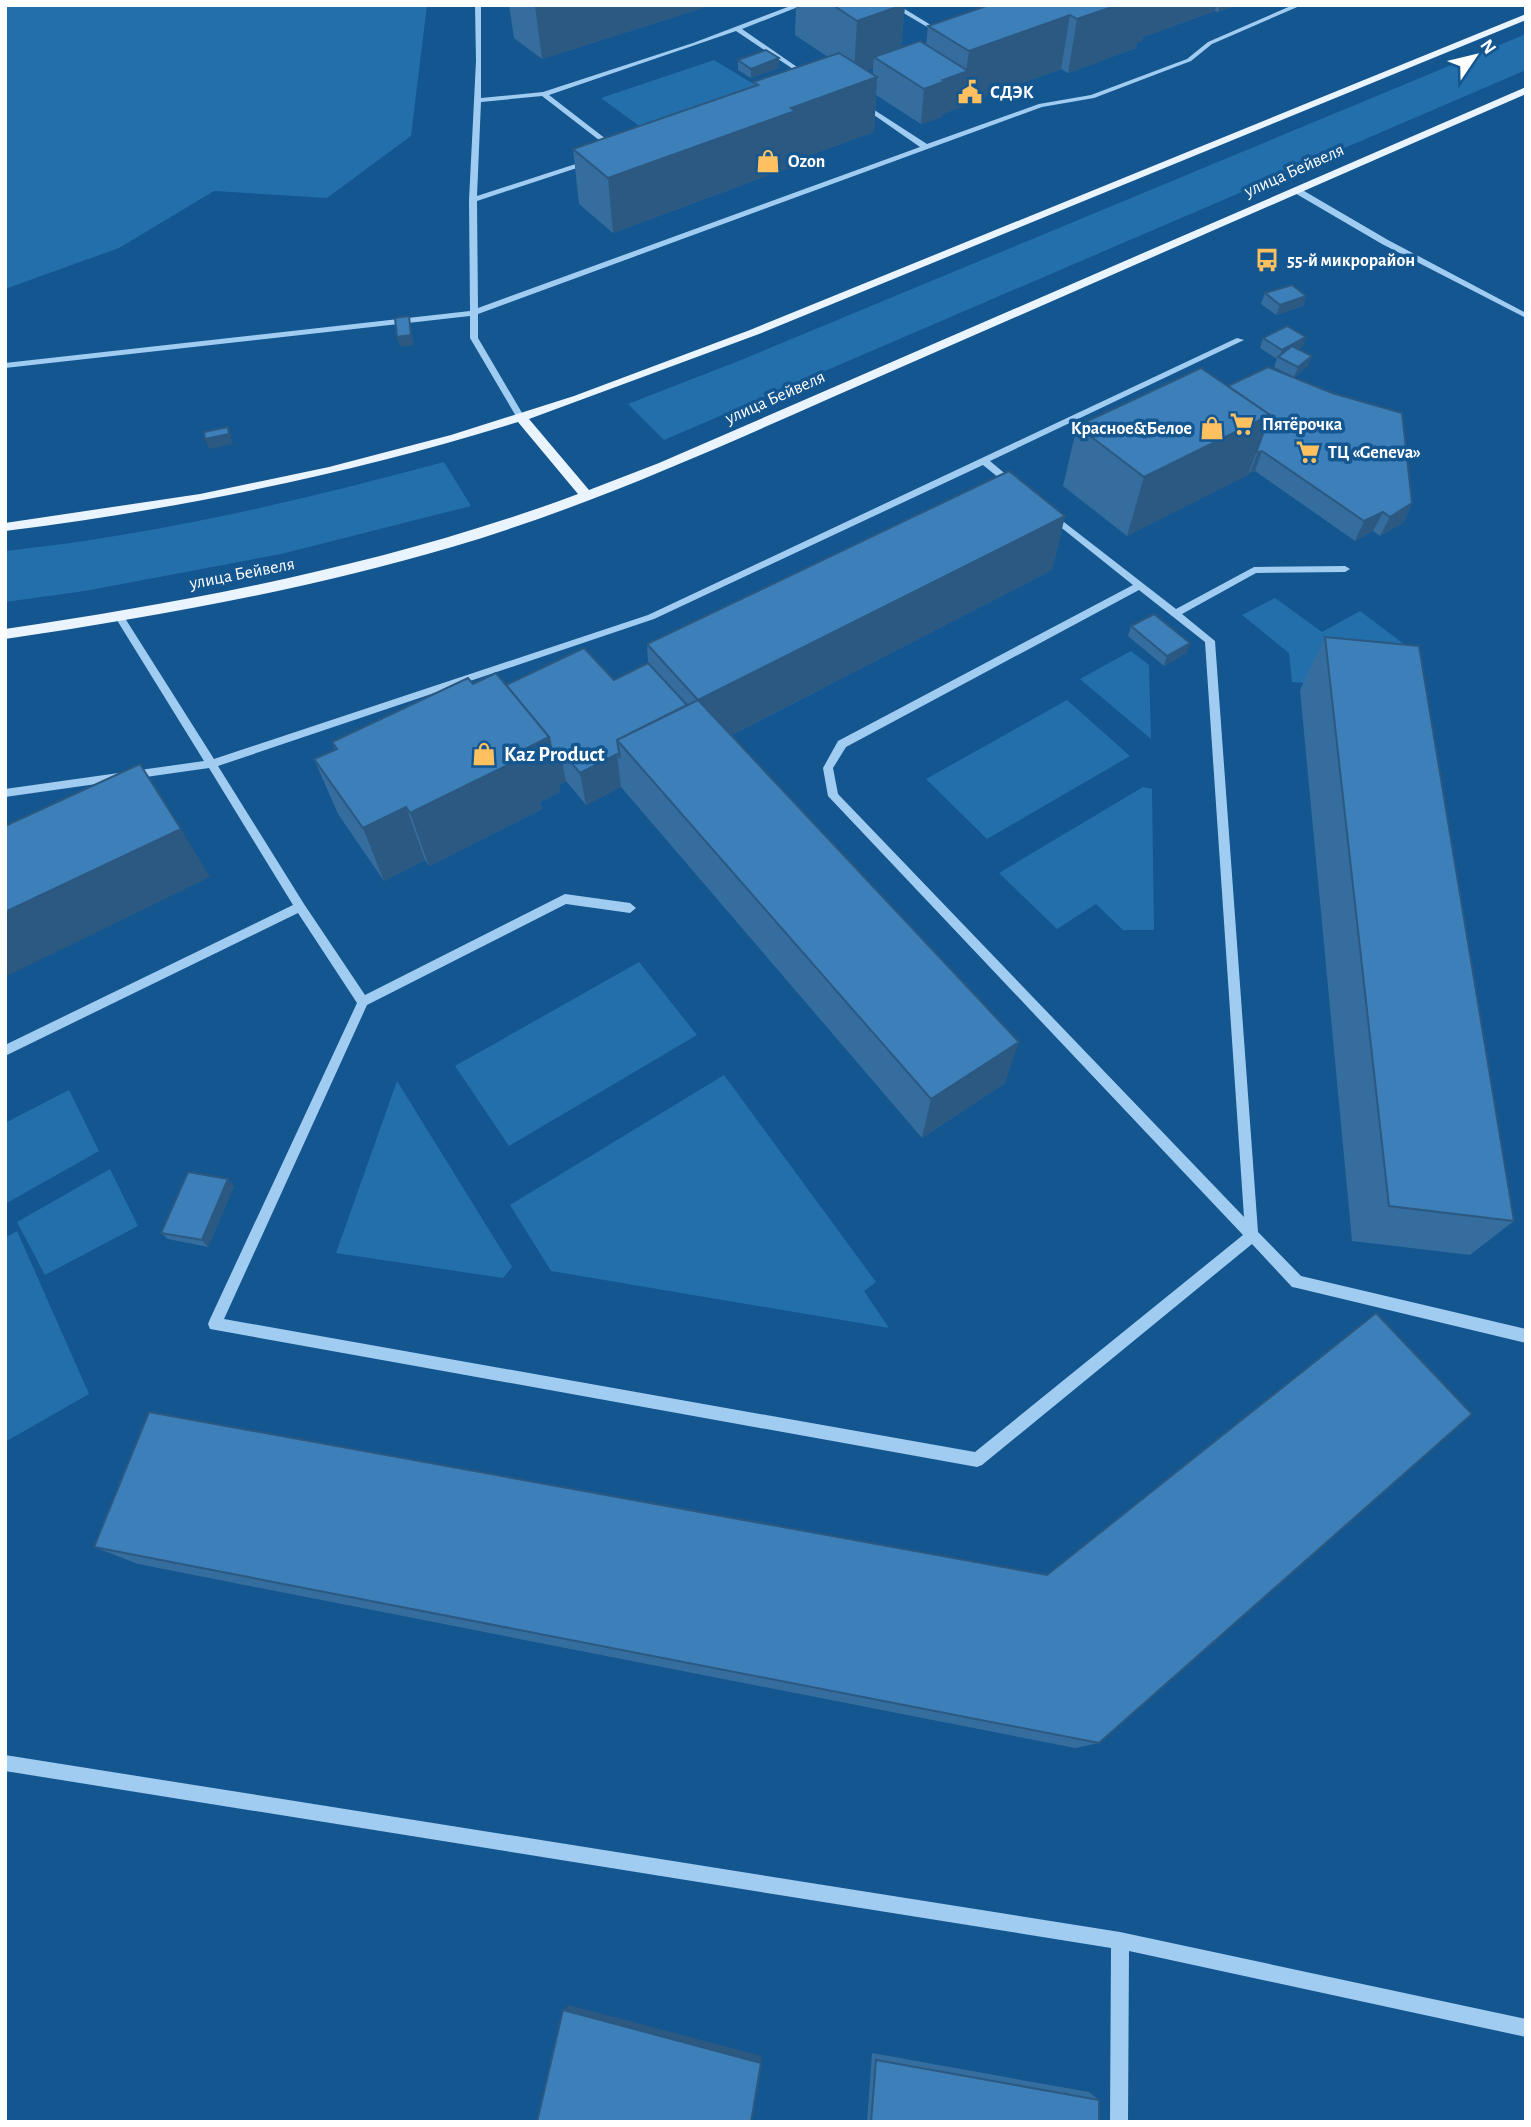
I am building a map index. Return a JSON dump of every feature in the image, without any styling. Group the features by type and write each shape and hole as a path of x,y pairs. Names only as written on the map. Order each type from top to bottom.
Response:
{"main road":[{"path":"5,527 114,514 234,493 352,466 520,418 746,336 1526,17"},
{"name":"улица Бейвеля","path":"5,634 120,617 291,583 447,544 587,496 664,467 1526,90"},
{"path":"520,418 587,496"}],"lane":[{"path":"478,5 474,338 520,418"},
{"path":"477,100 544,94 738,29 800,5"},
{"path":"893,5 950,39"},
{"path":"5,366 473,313 1041,105 1092,97 1189,60 1210,43 1299,5"},
{"path":"738,29 818,83"},
{"path":"544,94 618,153 606,157"},
{"path":"856,102 925,146"},
{"path":"474,200 594,161"},
{"path":"1296,190 1384,242 1526,316"},
{"path":"5,793 212,764 651,617 1240,341"},
{"path":"985,462 1021,491"},
{"path":"1042,508 1210,641 1252,1236"},
{"path":"1175,613 1254,570 1346,569"},
{"path":"1139,586 842,744 828,768 833,796 1297,1282 1526,1336"},
{"path":"120,617 363,1002"},
{"path":"630,908 565,899 363,1002 215,1324 977,1460 1252,1236"},
{"path":"5,1051 300,906"},
{"path":"5,1763 1120,1941 1526,2028"},
{"path":"1119,2122 1120,1941"}],"shaded area":[{"path":"5,5 427,5 411,136 327,198 214,191 119,248 5,289"},
{"path":"1526,34 1526,70 664,440 628,404 741,360"},
{"path":"714,60 760,88 642,128 601,98"},
{"path":"444,462 471,506 281,554 85,591 5,602 5,551 172,526 335,490"},
{"path":"1275,598 1322,632 1360,611 1420,656 1426,692 1292,682 1289,653 1242,615"},
{"path":"1131,651 1149,665 1151,739 1080,679"},
{"path":"1067,700 1130,756 987,839 926,779"},
{"path":"1143,787 1152,789 1154,930 1123,930 1096,904 1057,929 999,873"},
{"path":"639,962 697,1035 509,1146 455,1066"},
{"path":"724,1075 876,1282 864,1291 889,1328 551,1271 510,1205"},
{"path":"397,1081 512,1267 503,1278 336,1253"},
{"path":"69,1090 99,1151 5,1204 5,1123"},
{"path":"110,1169 138,1226 45,1275 17,1222"},
{"path":"17,1231 89,1394 5,1442 5,1238"}],"building":[{"path":"833,5 903,5 857,21"},
{"path":"989,5 1118,5 1077,19 1070,15 969,51 928,26"},
{"path":"920,41 968,71 924,89 874,57"},
{"path":"766,50 779,58 751,69 738,60"},
{"path":"839,53 877,77 791,108 795,111 608,178 573,149 758,85 753,82"},
{"path":"1292,285 1306,296 1280,305 1265,293"},
{"path":"409,316 411,335 397,337 395,318"},
{"path":"1287,326 1306,337 1282,350 1263,338"},
{"path":"1292,346 1312,356 1298,367 1278,357"},
{"name":"ТЦ «Geneva»","path":"1268,367 1332,393 1402,413 1412,503 1390,517 1383,512 1364,521 1262,451 1256,453 1270,415 1228,386"},
{"path":"1201,368 1270,415 1144,477 1077,426"},
{"path":"228,427 229,434 205,439 204,432"},
{"path":"1009,471 1065,516 698,700 647,644"},
{"path":"1154,614 1190,643 1167,656 1131,626"},
{"path":"1325,637 1419,646 1514,1221 1389,1206"},
{"path":"584,648 614,680 648,663 687,705 617,740 620,758 617,754 580,773 559,748 552,752 549,737 506,685"},
{"path":"496,673 549,737 525,749 530,754 410,813 406,807 363,828 314,759 337,749 332,742 468,678 473,684"},
{"path":"698,700 1019,1042 931,1099 617,740"},
{"path":"140,764 181,829 5,912 5,826"},
{"path":"188,1172 228,1179 202,1240 161,1233"},
{"path":"1376,1313 1472,1414 1099,1743 94,1547 149,1412 1047,1575"},
{"path":"563,2010 761,2063 751,2122 537,2122"},
{"path":"876,2060 1099,2100 1099,2122 871,2122"}],"place":[{"name":"СДЭК","path":"970,92"},
{"name":"Ozon","path":"768,161"},
{"name":"55-й микрорайон","path":"1267,260"},
{"name":"Пятёрочка","path":"1242,424"},
{"name":"Красное&Белое","path":"1212,428"},
{"name":"ТЦ «Geneva»","path":"1308,452"},
{"name":"Kaz Product","path":"484,754"}]}
